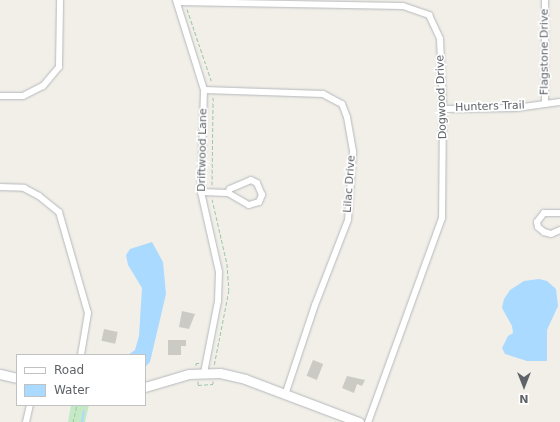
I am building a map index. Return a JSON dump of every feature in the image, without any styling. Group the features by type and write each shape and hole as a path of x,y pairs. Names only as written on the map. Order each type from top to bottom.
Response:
{"street":[{"path":"0,96 23,96 43,86 59,67 60,0"},
{"name":"Flagstone Drive","path":"545,0 545,104"},
{"name":"Dogwood Drive","path":"176,1 403,6 429,15 440,39 443,109 442,218 368,422"},
{"name":"Driftwood Lane","path":"176,1 204,90 201,192 219,272 218,301 204,373"},
{"name":"Lilac Drive","path":"204,90 323,94 342,104 347,117 353,152 348,220 315,304 285,395"},
{"name":"Hunters Trail","path":"443,109 516,108 560,102"},
{"path":"201,192 228,193 249,205 259,202 262,195 257,183 251,180 230,189 228,193"},
{"path":"0,187 24,188 39,196 59,212 88,313 81,354"},
{"path":"560,213 544,213 537,222 538,228 544,232 551,234 560,230"},
{"path":"146,387 189,374 220,373 245,380 360,422"},
{"path":"0,374 16,378"},
{"path":"26,422 30,406"}],"path":[{"path":"185,2 208,69 213,90 212,193 227,264 229,290 214,363"},
{"path":"73,422 77,406"}],"green space":[{"path":"71,406 89,406 85,422 68,422"}],"water":[{"path":"152,242 163,262 166,294 150,362 146,366 146,354 129,354 135,350 139,336 142,288 128,265 126,255 130,249"},
{"path":"539,279 547,281 556,289 558,306 547,330 547,361 527,361 505,354 502,348 508,336 513,333 512,326 502,308 504,299 510,290 524,281"}],"building":[{"path":"182,311 195,314 189,329 179,327"},
{"path":"104,329 118,332 115,344 102,341"},
{"path":"168,340 186,340 186,346 181,346 181,355 168,355"},
{"path":"313,360 323,364 317,380 307,376"},
{"path":"347,376 365,380 362,386 357,384 354,393 342,388"}],"waterway":[{"path":"82,422 84,411"}]}
